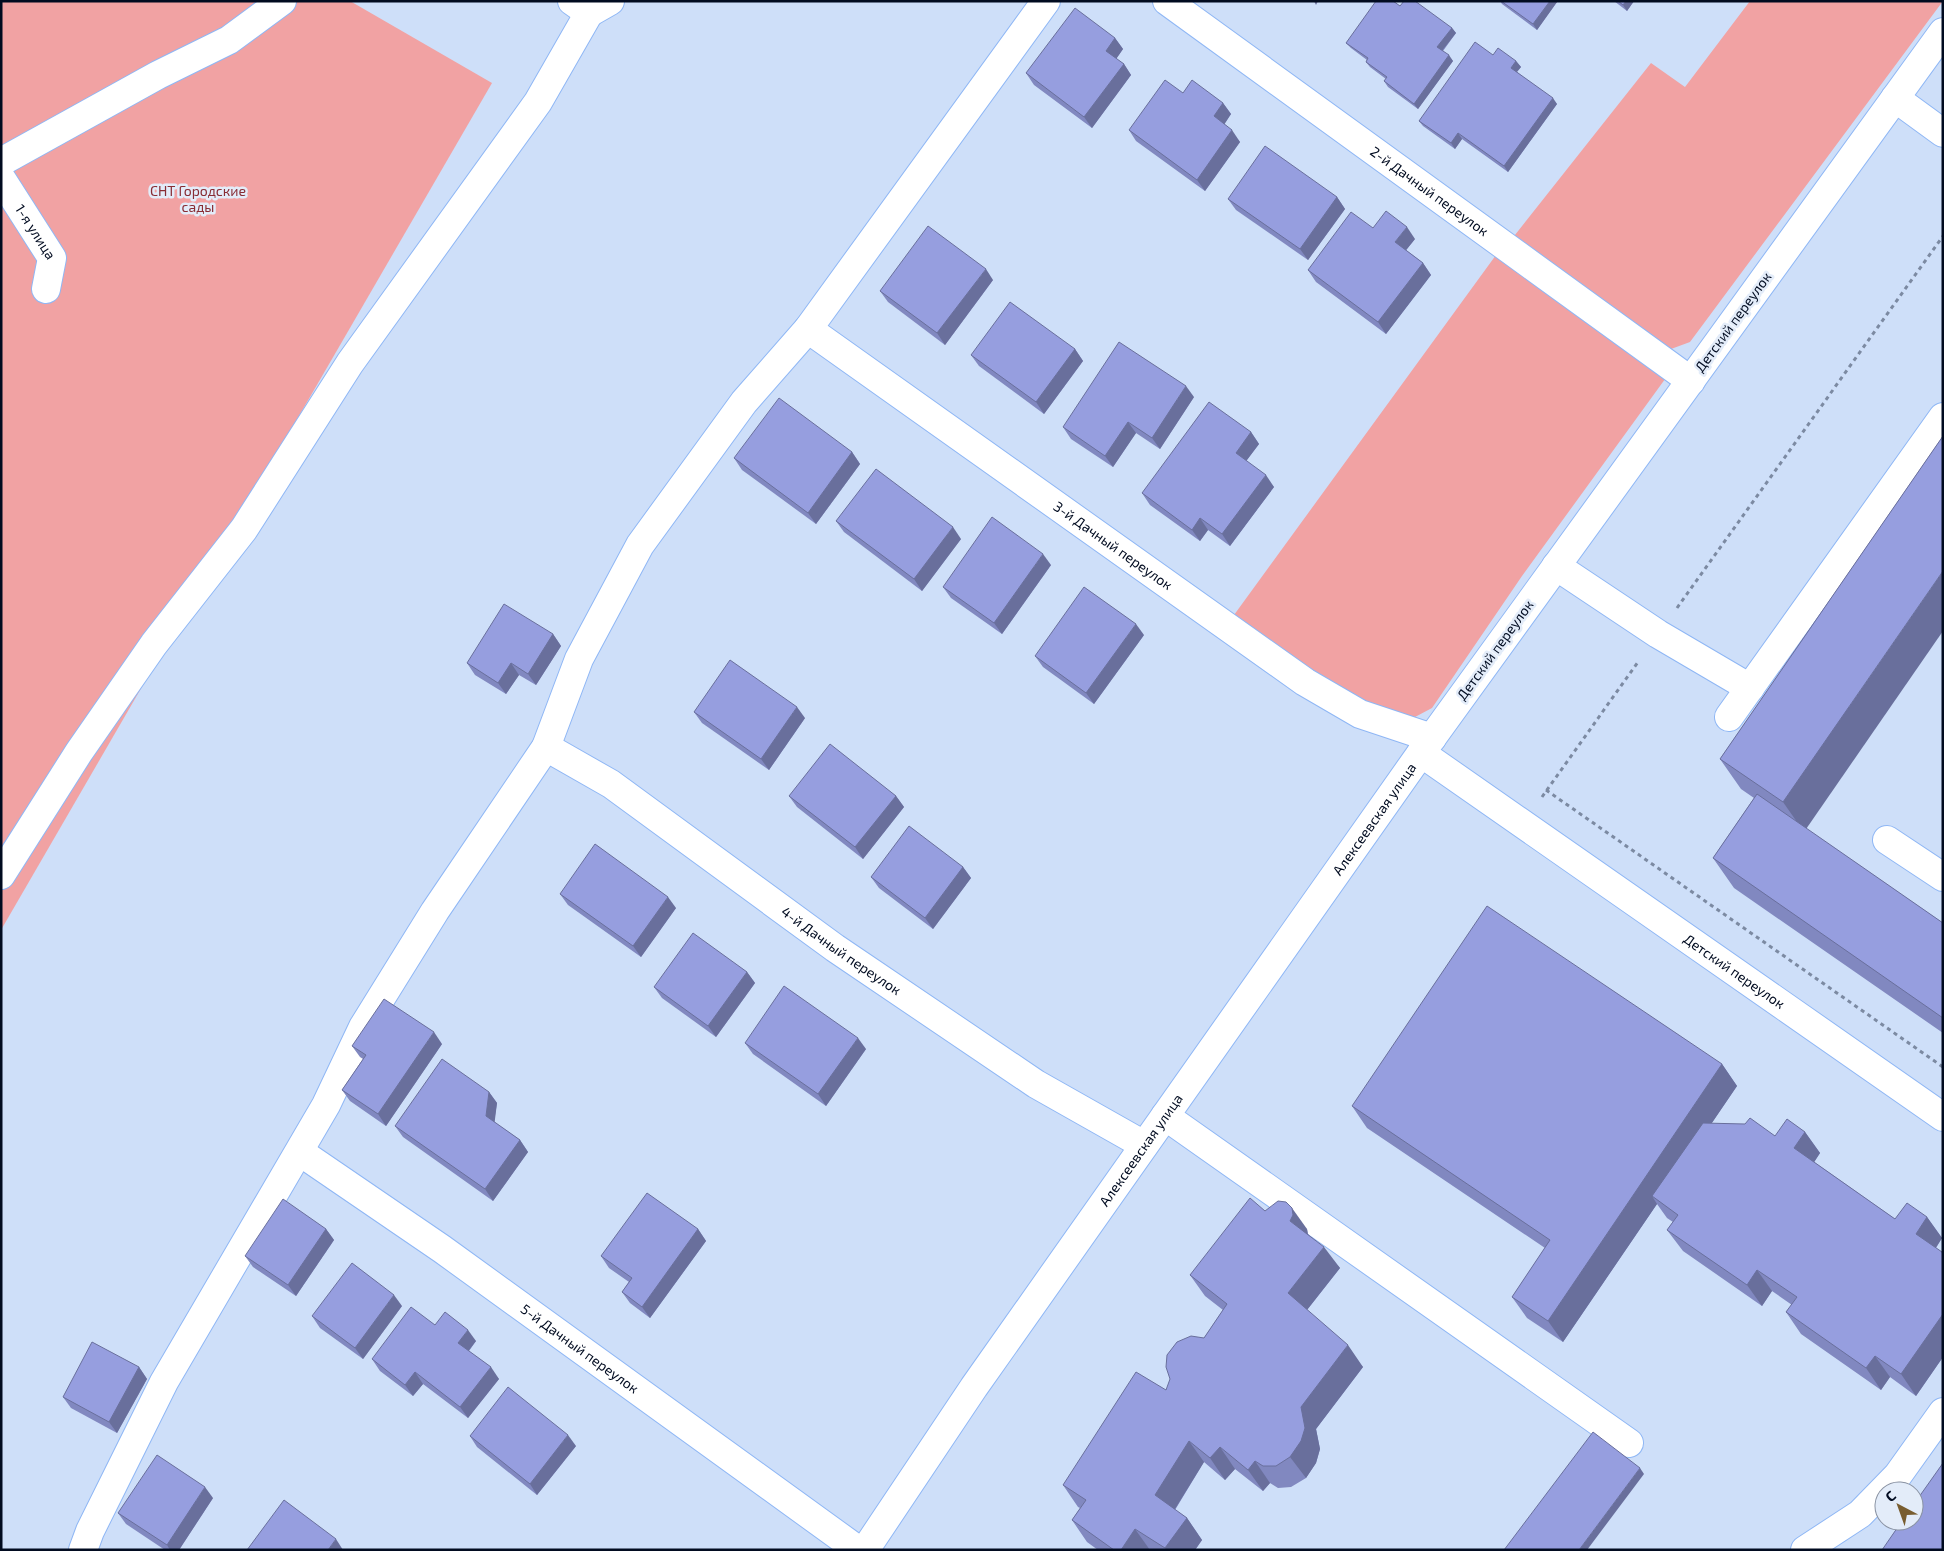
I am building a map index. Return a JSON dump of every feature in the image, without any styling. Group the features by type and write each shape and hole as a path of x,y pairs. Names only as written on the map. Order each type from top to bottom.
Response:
{"street":[{"path":"1,162 158,75 229,40 282,1"},
{"path":"83,1550 90,1531 164,1382 300,1152 326,1105 368,1018 434,911 546,747 579,659 640,545 744,402 808,329 895,212 1046,1"},
{"name":"2-й Дачный переулок","path":"1168,1 1691,381"},
{"path":"1,875 79,752 143,660 244,529 350,363 538,102 590,5"},
{"name":"Детский переулок","path":"1943,32 1426,746 1522,825 1943,1117"},
{"path":"1895,98 1943,133"},
{"name":"1-я улица","path":"1,178 52,258 46,289"},
{"name":"3-й Дачный переулок","path":"808,329 1305,682 1360,714 1426,746"},
{"path":"1730,717 1943,417"},
{"path":"1556,566 1658,634 1750,688"},
{"name":"Алексеевская улица","path":"865,1550 974,1387 1426,746"},
{"name":"4-й Дачный переулок","path":"546,747 611,784 835,948 1036,1084 1144,1145"},
{"path":"1887,840 1943,877"},
{"path":"1165,1116 1629,1443"},
{"name":"5-й Дачный переулок","path":"300,1152 442,1249 858,1550"},
{"path":"1805,1550 1860,1514 1898,1475 1943,1412"}],"path":[{"path":"1522,825 1943,236"},
{"path":"1546,790 1943,1067"}],"green space":[{"name":"СНТ Городские сады","path":"1,1 350,1 492,83 1,930"},
{"path":"1750,1 1943,1 1690,342 1671,349 1511,240 1651,63 1685,87"},
{"path":"1496,255 1668,375 1522,576 1432,708 1415,717 1377,708 1299,663 1234,615"}],"building":[{"path":"1376,1 1393,1 1400,6 1404,1 1415,1 1452,28 1437,47 1449,55 1414,104 1384,81 1387,77 1366,62 1368,58 1346,43"},
{"path":"1501,1 1550,1 1533,24"},
{"path":"1618,1 1626,1 1623,5"},
{"path":"1075,8 1115,38 1106,51 1124,64 1084,117 1026,73"},
{"path":"1475,42 1493,55 1498,48 1516,61 1511,68 1553,98 1504,166 1458,133 1451,143 1419,121"},
{"path":"1165,80 1183,93 1192,80 1223,103 1214,116 1232,130 1197,180 1129,130"},
{"path":"1265,146 1337,197 1300,249 1228,199"},
{"path":"1386,211 1407,227 1395,242 1423,263 1378,322 1308,270 1351,212 1373,228"},
{"path":"928,226 986,269 937,333 880,291"},
{"path":"1010,302 1075,349 1036,402 971,355"},
{"path":"1119,342 1186,386 1152,438 1128,422 1105,456 1063,427"},
{"path":"779,398 852,452 808,513 734,458"},
{"path":"1209,402 1251,432 1236,453 1266,475 1222,534 1200,518 1192,530 1142,493"},
{"path":"1943,436 1943,571 1783,802 1720,759"},
{"path":"876,469 953,527 914,579 836,521"},
{"path":"992,517 1043,554 994,623 943,587"},
{"path":"1084,587 1136,624 1086,693 1035,656"},
{"path":"504,604 553,634 528,674 511,663 498,683 467,663"},
{"path":"730,660 797,707 761,759 694,712"},
{"path":"830,744 896,796 855,847 789,796"},
{"path":"1757,794 1943,923 1943,1018 1713,858"},
{"path":"909,826 963,867 925,918 871,877"},
{"path":"595,844 668,897 633,946 560,894"},
{"path":"1487,906 1722,1064 1548,1321 1512,1297 1550,1240 1352,1106"},
{"path":"693,933 747,972 708,1026 654,987"},
{"path":"784,986 858,1038 818,1094 745,1043"},
{"path":"384,999 434,1032 378,1114 342,1090 366,1055 352,1046"},
{"path":"442,1059 489,1092 486,1116 520,1140 485,1189 395,1126"},
{"path":"1750,1118 1775,1136 1787,1119 1805,1132 1794,1148 1895,1219 1907,1203 1927,1217 1916,1234 1942,1252 1943,1314 1901,1374 1875,1356 1866,1368 1786,1312 1797,1297 1757,1270 1747,1285 1667,1230 1678,1215 1652,1196 1703,1123 1745,1124"},
{"path":"647,1193 698,1229 642,1307 622,1292 632,1278 601,1256"},
{"path":"1250,1198 1265,1211 1278,1201 1286,1202 1292,1208 1293,1215 1290,1221 1324,1247 1288,1293 1348,1345 1301,1407 1305,1428 1301,1441 1290,1457 1276,1466 1263,1466 1255,1461 1248,1470 1220,1447 1210,1458 1189,1441 1155,1495 1187,1518 1165,1548 1135,1529 1121,1550 1114,1550 1072,1520 1086,1500 1063,1485 1136,1372 1166,1390 1170,1379 1166,1367 1167,1355 1177,1342 1191,1336 1204,1338 1227,1304 1190,1275"},
{"path":"283,1199 326,1229 288,1285 245,1256"},
{"path":"352,1263 394,1295 355,1348 312,1316"},
{"path":"411,1307 435,1325 445,1312 468,1330 458,1343 491,1367 460,1407 415,1372 405,1385 372,1359"},
{"path":"92,1342 139,1367 109,1422 63,1397"},
{"path":"508,1387 568,1435 530,1484 470,1436"},
{"path":"1593,1432 1640,1468 1579,1550 1504,1550"},
{"path":"157,1455 205,1487 167,1545 118,1513"},
{"path":"1943,1463 1943,1550 1882,1550 1895,1531 1924,1531 1924,1490"},
{"path":"284,1500 336,1539 328,1550 247,1550"}]}
